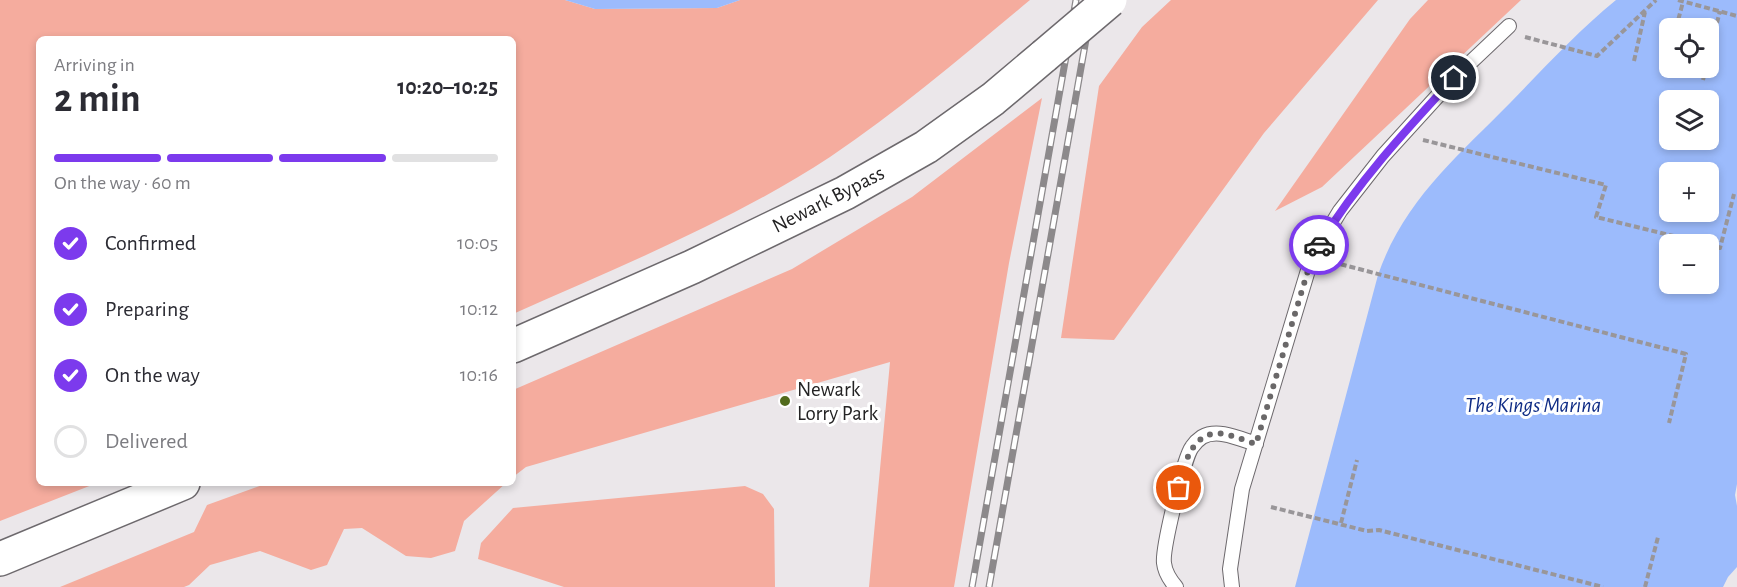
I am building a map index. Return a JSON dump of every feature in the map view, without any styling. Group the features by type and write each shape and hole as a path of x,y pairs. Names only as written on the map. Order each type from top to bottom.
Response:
{"highway":[{"name":"Newark Bypass","path":"516,345 692,267 845,193 926,147 993,99 1110,0"},
{"path":"0,559 176,486"}],"lane":[{"path":"1232,587 1230,569 1242,489 1312,257 1340,211 1402,134 1454,78 1507,28"},
{"path":"1176,587 1168,577 1164,563 1165,548 1182,472 1191,448 1202,437 1212,434 1224,434 1256,444"}],"path":[{"path":"1507,28 1597,56 1656,0"},
{"path":"1678,0 1737,16"},
{"path":"1679,18 1683,2"},
{"path":"1634,61 1646,10"},
{"path":"1718,18 1720,11"},
{"path":"1402,134 1606,185 1596,217 1663,234"},
{"path":"1719,248 1734,194"},
{"path":"1312,257 1686,354 1669,423"},
{"path":"1341,523 1357,460"},
{"path":"1271,507 1367,531 1379,530 1603,587"},
{"path":"1645,587 1658,537"}],"shaded area":[{"path":"0,0 565,0 595,9 717,8 740,0 1030,0 932,81 830,157 714,223 516,313 516,36 36,36 36,486 89,486 0,521"},
{"path":"1171,0 1378,0 1264,133 1114,340 1061,338 1099,86 1142,27"},
{"path":"1428,0 1521,0 1322,187 1275,211 1410,19"},
{"path":"1042,98 1009,263 954,587 869,587 890,362 526,467 516,475 516,389 792,269 912,197"},
{"path":"260,486 503,486 464,521 455,551 431,558 406,556 362,528 344,529 327,565 311,570 260,551 210,565 184,587 60,587 194,532 207,505"},
{"path":"745,486 763,494 774,509 775,587 564,587 478,559 481,543 513,508"}],"water":[{"path":"565,0 740,0 717,8 595,9"},
{"name":"The Kings Marina","path":"1616,0 1737,0 1737,484 1735,495 1737,567 1723,587 1295,587 1378,275 1389,248 1402,224 1434,181 1562,50"}],"railway":[{"path":"972,587 1076,0"},
{"path":"989,587 1093,0"}],"way so far":[{"path":"1179,488 1191,448 1202,437 1224,434 1256,444 1312,257 1319,245"}],"place":[{"name":"Newark Lorry Park","path":"785,401"}],"route":[{"path":"1319,245 1340,211 1383,156 1454,78"}]}
